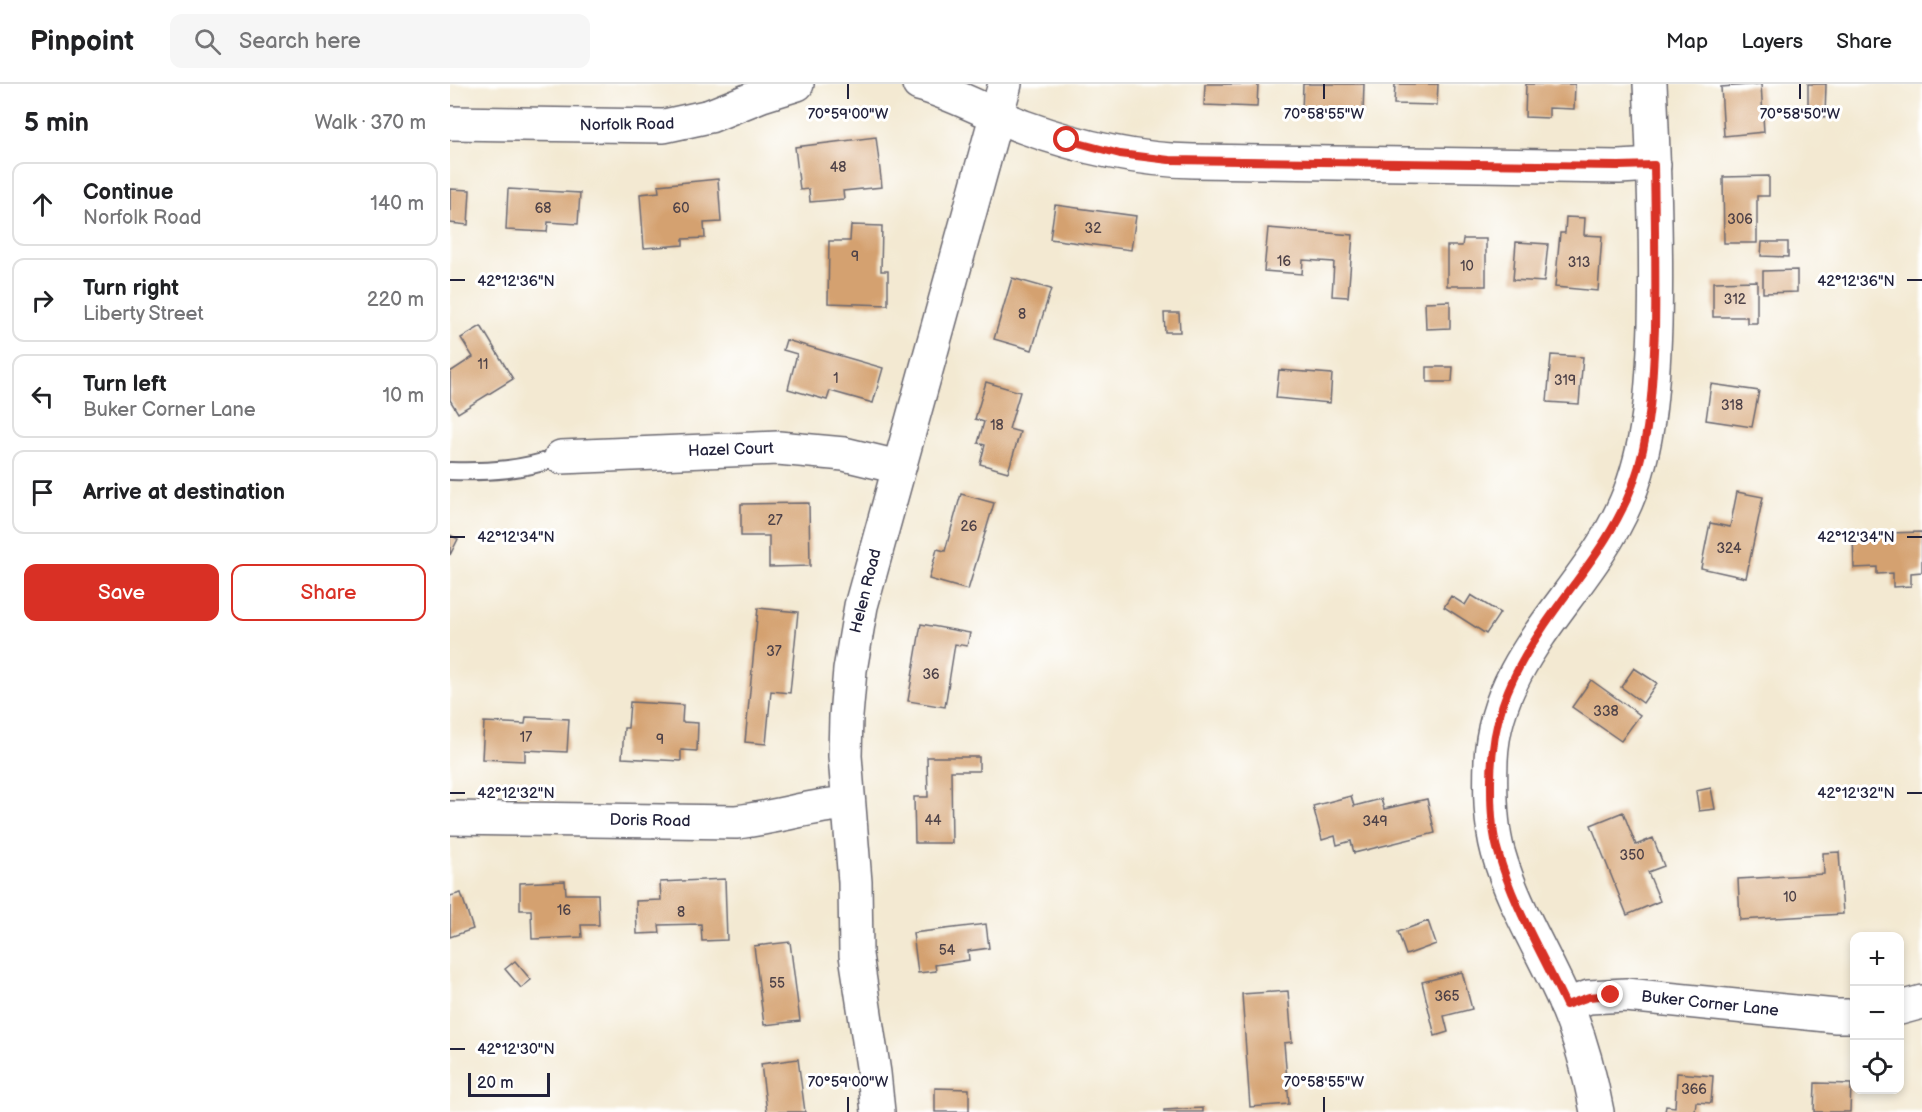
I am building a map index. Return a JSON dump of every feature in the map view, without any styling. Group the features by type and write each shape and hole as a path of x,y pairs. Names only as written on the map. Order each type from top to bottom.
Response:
{"street":[{"name":"Norfolk Road","path":"450,123 664,126 703,119 762,95 798,84"},
{"path":"919,84 948,93 1038,132 1120,154 1169,160 1654,165"},
{"name":"Helen Road","path":"878,1112 856,955 855,882 845,737 852,648 898,467 1005,84"},
{"path":"1597,1112 1582,1048 1566,1005 1513,893 1498,851 1492,815 1491,756 1497,717 1522,659 1605,542 1626,503 1634,480 1645,433 1654,365 1656,294 1650,84"},
{"name":"Hazel Court","path":"561,457 778,448 844,454 898,467"},
{"name":"Doris Road","path":"450,818 736,822 759,820 817,807 848,803"},
{"name":"Buker Corner Lane","path":"1566,1005 1589,997 1619,995 1850,1016"},
{"path":"1904,1007 1922,1002"}],"lane":[{"path":"450,471 505,471 561,457"}],"building":[{"path":"1205,84 1258,84 1257,107 1204,105"},
{"path":"1303,84 1364,84 1363,114 1302,112"},
{"path":"1395,84 1438,84 1437,105 1394,104"},
{"path":"1526,84 1575,84 1574,109 1549,108 1549,118 1525,117"},
{"path":"1761,84 1764,132 1724,136 1721,87"},
{"path":"1808,84 1826,84 1825,117 1808,116"},
{"path":"876,137 882,187 843,191 844,199 810,202 809,189 800,190 795,147"},
{"path":"1769,176 1769,196 1757,196 1757,243 1724,243 1723,177"},
{"path":"718,179 721,222 704,223 705,238 683,239 683,245 644,248 640,194 659,192 658,185"},
{"path":"450,189 470,190 468,225 450,223"},
{"path":"508,189 580,193 578,224 548,222 547,232 506,230"},
{"path":"1055,205 1136,216 1131,250 1050,239"},
{"path":"1566,217 1585,218 1584,235 1602,236 1598,291 1555,287 1560,233 1565,233"},
{"path":"851,225 882,226 881,271 888,271 888,305 828,303 829,241 850,241"},
{"path":"1268,228 1353,235 1348,297 1332,296 1334,262 1303,260 1302,274 1264,271"},
{"path":"1463,239 1486,239 1486,286 1447,286 1447,246 1462,246"},
{"path":"1516,242 1548,244 1544,282 1513,280"},
{"path":"1762,242 1788,242 1788,257 1761,256"},
{"path":"1797,270 1797,292 1763,293 1763,271"},
{"path":"1012,278 1051,289 1032,350 994,339"},
{"path":"1757,281 1757,323 1747,323 1747,317 1713,317 1713,282"},
{"path":"1450,301 1450,328 1426,329 1425,302"},
{"path":"1164,313 1179,313 1180,332 1165,332"},
{"path":"481,326 513,379 458,413 450,400 450,372 473,357 461,338"},
{"path":"786,340 883,368 873,403 830,391 827,400 788,389 797,354 783,350"},
{"path":"1551,355 1583,357 1579,404 1547,402"},
{"path":"1427,367 1453,367 1452,382 1427,382"},
{"path":"1279,370 1332,374 1330,403 1276,398"},
{"path":"986,382 1020,392 1009,429 1020,432 1008,472 980,464 985,445 978,443 984,422 975,419"},
{"path":"1711,384 1759,391 1752,427 1706,420"},
{"path":"1737,492 1763,497 1746,578 1701,568 1710,523 1730,527"},
{"path":"961,494 994,503 968,590 929,579 937,549 945,551"},
{"path":"809,503 810,566 769,567 769,536 741,536 741,504"},
{"path":"1922,532 1922,572 1911,573 1911,586 1893,587 1893,573 1877,574 1877,567 1854,568 1853,534"},
{"path":"450,535 458,539 450,555"},
{"path":"1471,595 1500,613 1486,634 1444,607 1451,596 1465,605"},
{"path":"758,608 798,612 790,693 771,691 766,744 745,742"},
{"path":"921,624 970,633 967,646 955,644 945,707 908,701"},
{"path":"1634,668 1657,683 1643,703 1621,687"},
{"path":"1591,680 1640,715 1621,741 1572,707"},
{"path":"630,702 683,705 682,722 698,723 697,751 681,750 681,761 622,758 624,728 628,728"},
{"path":"526,717 569,719 567,752 525,750 525,761 482,759 484,722 525,724"},
{"path":"927,757 979,757 979,771 951,771 952,843 915,843 914,797 928,797"},
{"path":"1711,788 1715,809 1699,811 1696,791"},
{"path":"1351,796 1354,806 1381,799 1384,809 1427,799 1435,833 1354,853 1351,841 1337,845 1335,836 1322,840 1313,806"},
{"path":"1623,812 1636,845 1653,838 1664,866 1648,872 1660,901 1627,915 1591,825"},
{"path":"1839,852 1843,914 1740,920 1738,879 1824,874 1823,853"},
{"path":"725,879 727,940 702,941 701,924 659,925 660,933 637,934 636,901 661,900 660,882"},
{"path":"565,881 566,894 598,894 599,925 581,925 582,937 532,939 531,910 520,910 520,883"},
{"path":"461,893 473,929 450,937 450,896"},
{"path":"1428,921 1436,944 1406,955 1398,932"},
{"path":"986,924 989,948 968,951 969,960 935,965 936,971 918,973 913,933"},
{"path":"790,942 800,1021 764,1025 754,946"},
{"path":"515,961 531,980 521,988 505,969"},
{"path":"1462,972 1472,1009 1444,1016 1448,1032 1435,1036 1422,982"},
{"path":"1288,991 1292,1042 1284,1043 1289,1104 1250,1107 1242,994"},
{"path":"798,1059 805,1112 767,1112 761,1064"},
{"path":"1677,1073 1713,1076 1711,1103 1696,1102 1695,1112 1665,1112 1666,1106 1675,1107"},
{"path":"1815,1083 1850,1084 1850,1112 1814,1112"},
{"path":"935,1088 969,1089 969,1112 935,1112"},
{"path":"1203,1108 1203,1112 1164,1112 1164,1110"}],"route":[{"path":"1067,140 1120,154 1169,160 1654,165 1656,294 1654,356 1645,433 1634,480 1626,503 1605,542 1522,659 1497,717 1491,756 1494,833 1504,871 1566,1005 1589,997 1611,995"}]}
